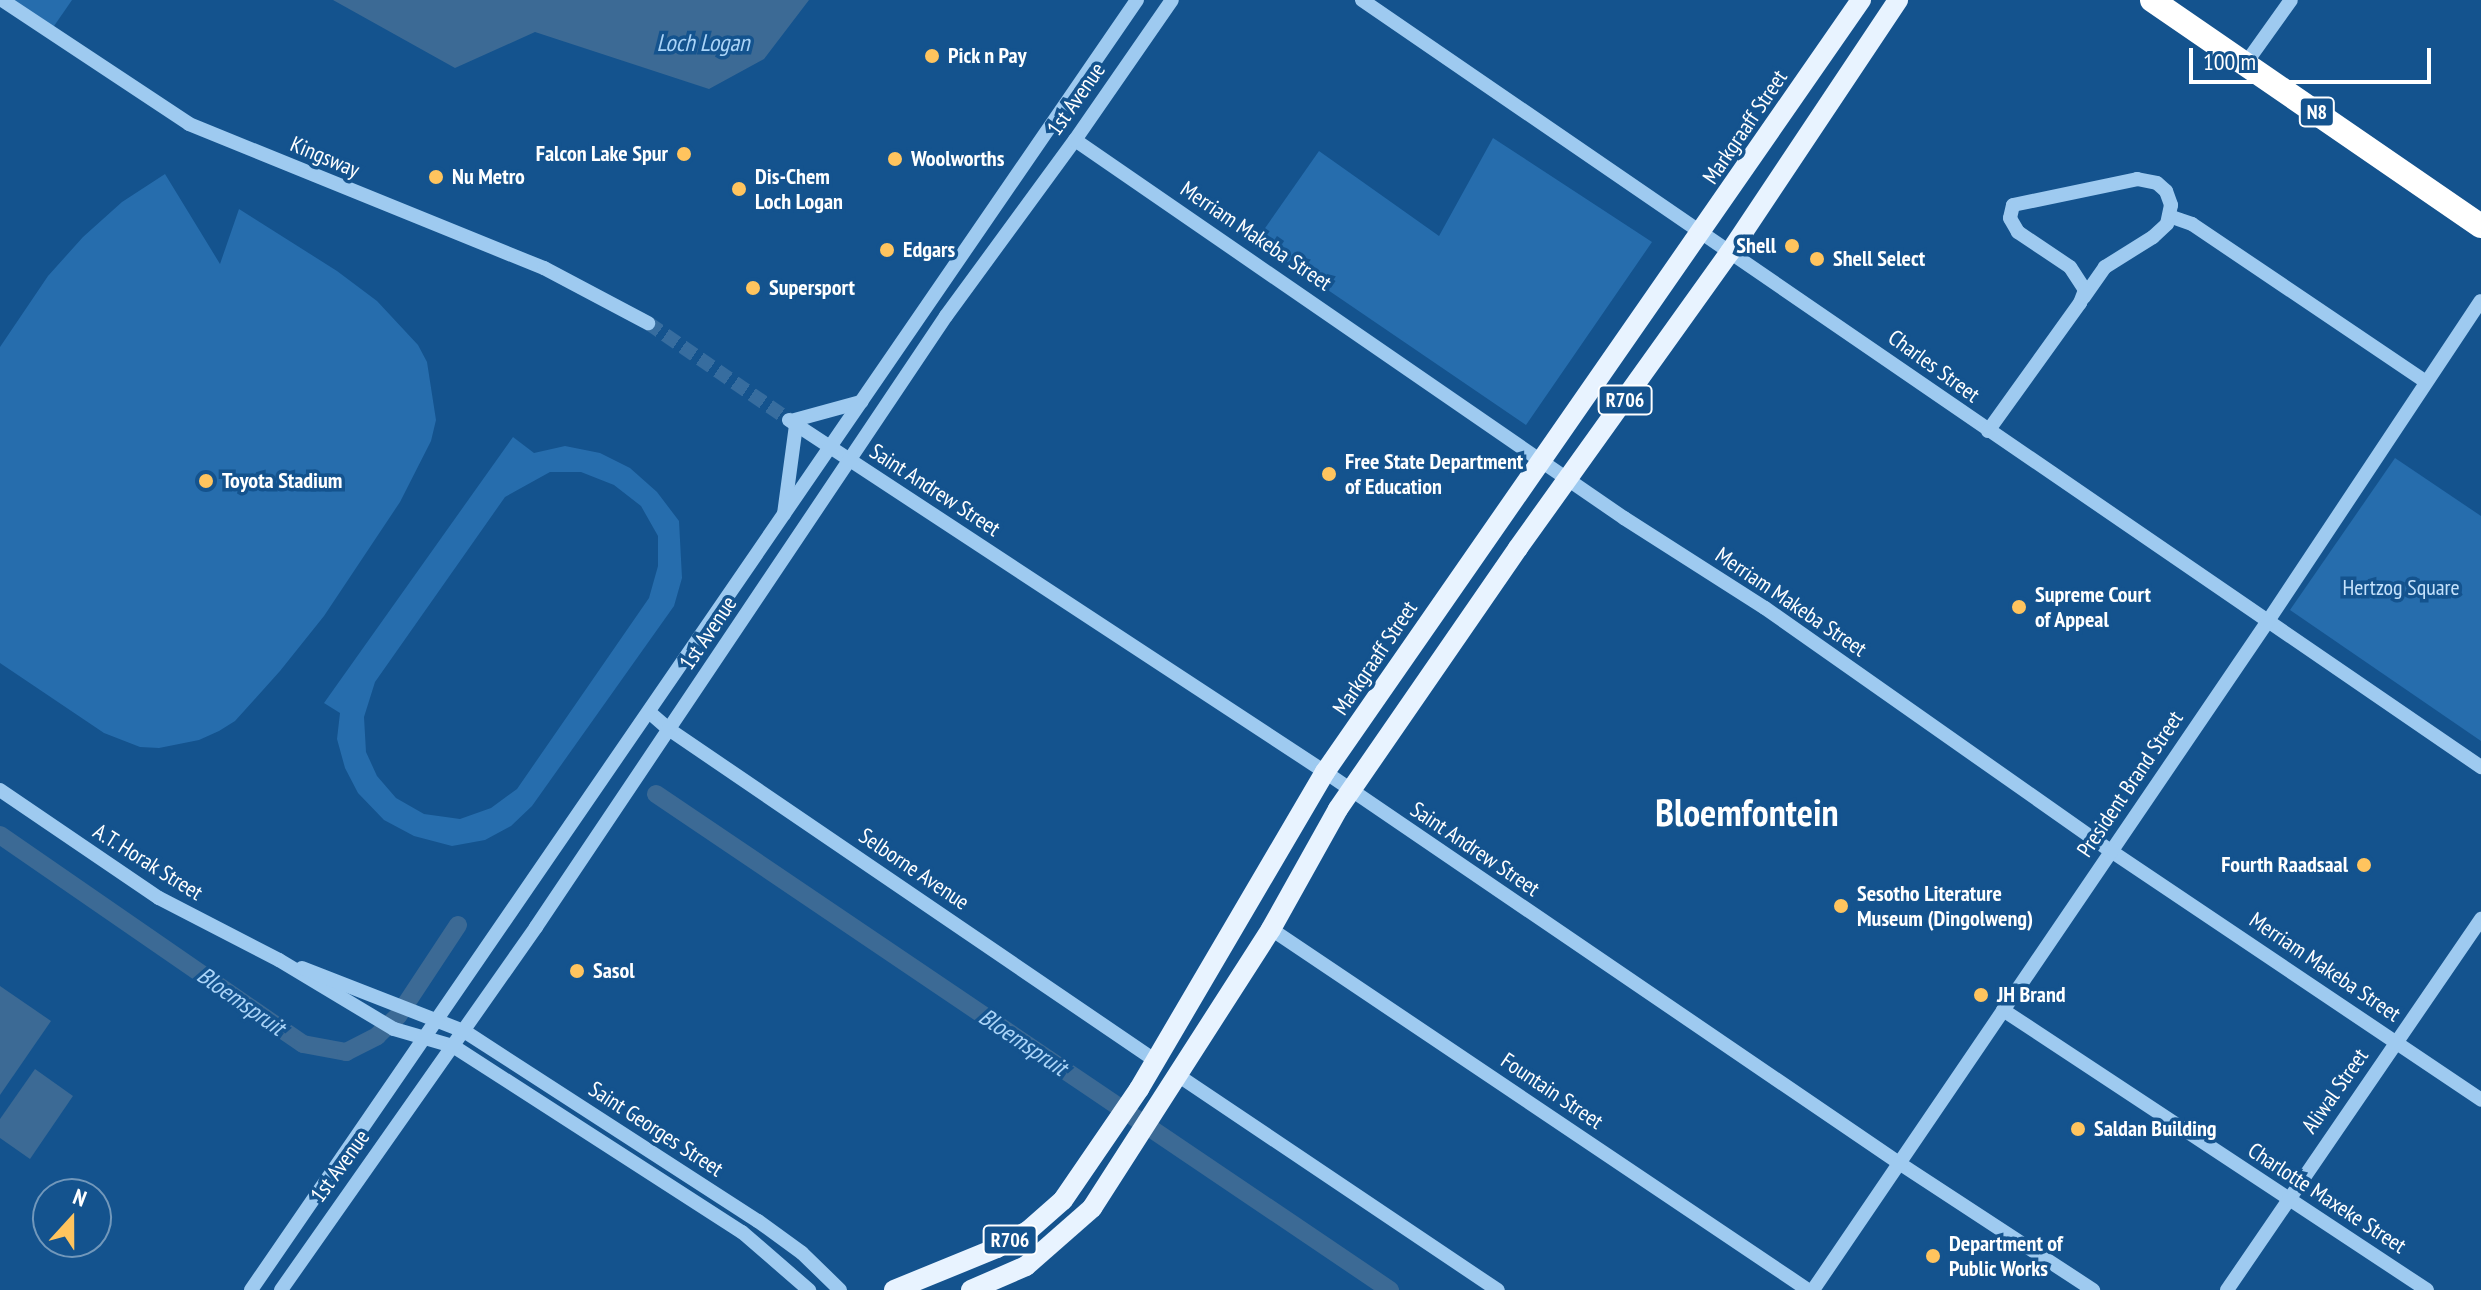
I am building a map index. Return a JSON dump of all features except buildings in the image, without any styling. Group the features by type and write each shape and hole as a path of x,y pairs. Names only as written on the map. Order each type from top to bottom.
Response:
{"highway":[{"name":"N8","path":"2152,0 2481,226"}],"main road":[{"name":"Markgraaff Street","path":"894,1290 997,1248 1029,1230 1063,1200 1099,1152 1239,923 1325,772 1545,460 1861,0"},
{"name":"R706","path":"971,1290 1026,1266 1057,1242 1092,1208 1161,1105 1271,929 1351,791 1730,252 1898,0"},
{"path":"1239,923 1271,929"}],"street":[{"name":"Kingsway","path":"2,0 189,124 544,268 648,323"},
{"name":"1st Avenue","path":"251,1290 1137,0"},
{"name":"1st Avenue","path":"281,1290 464,1031 670,730 946,316 1075,140 1172,0"},
{"name":"Charles Street","path":"1362,0 2481,767"},
{"path":"2246,63 2291,0"},
{"name":"Merriam Makeba Street","path":"1075,140 1545,460 1624,518 1765,608 2111,851 2481,1100"},
{"path":"1988,431 2084,297 2105,267 2153,237 2169,216 2166,191 2148,180 2013,205 2010,218 2018,232 2070,267 2083,283 2084,297"},
{"path":"2169,216 2192,224 2426,382"},
{"name":"President Brand Street","path":"1811,1290 2268,621 2481,301"},
{"path":"792,422 861,402"},
{"path":"792,422 830,447"},
{"path":"784,514 792,422"},
{"name":"Saint Andrew Street","path":"830,447 1325,772 1899,1163 2093,1290"},
{"name":"Selborne Avenue","path":"649,712 670,730 1156,1061"},
{"name":"A.T. Horak Street","path":"0,790 159,898 279,960 394,1029 424,1039"},
{"name":"Aliwal Street","path":"2227,1290 2481,919"},
{"name":"Fountain Street","path":"1271,929 1811,1290"},
{"name":"A.T. Horak Street","path":"279,960 438,1019"},
{"name":"Charlotte Maxeke Street","path":"2003,1010 2427,1290"},
{"name":"Saint Georges Street","path":"438,1019 464,1031 758,1221 802,1253 840,1290"},
{"name":"Saint Georges Street","path":"424,1039 453,1046 742,1232 809,1290"},
{"path":"1179,1076 1498,1290"}],"green space":[{"path":"10,0 72,0 52,29"},
{"path":"1493,138 1652,242 1526,425 1256,241 1319,151 1439,236"},
{"name":"Toyota Stadium","path":"165,174 220,264 239,209 337,271 377,301 418,345 427,362 436,420 431,441 400,502 324,616 280,671 235,721 199,740 159,748 140,747 104,733 0,663 0,347 48,276 83,237 122,202"},
{"path":"513,437 534,453 565,446 600,453 630,468 657,492 679,521 682,578 674,606 532,806 511,826 485,840 452,846 414,836 384,820 358,793 345,768 337,739 340,713 324,703","holes":["550,472 581,472 614,485 641,506 658,536 658,566 649,598 517,789 491,808 460,819 424,814 396,798 377,776 366,752 364,717 375,682 505,497"]},
{"name":"Hertzog Square","path":"2395,458 2481,516 2481,741 2290,610"}],"water":[{"name":"Loch Logan","path":"333,0 809,0 764,59 709,89 535,32 455,68"},
{"path":"0,986 51,1021 0,1095"},
{"path":"35,1069 73,1096 30,1159 0,1138 0,1119"}],"waterway":[{"name":"Bloemspruit","path":"656,794 1390,1290"},
{"name":"Bloemspruit","path":"0,835 303,1044 346,1052 377,1036 398,1016 458,925"}],"tunnel":[{"path":"648,323 789,420"}],"place":[{"name":"Pick n Pay","path":"932,56"},
{"name":"Falcon Lake Spur","path":"684,154"},
{"name":"Woolworths","path":"895,159"},
{"name":"Nu Metro","path":"436,177"},
{"name":"Dis-Chem Loch Logan","path":"739,189"},
{"name":"Shell","path":"1792,246"},
{"name":"Edgars","path":"887,250"},
{"name":"Shell Select","path":"1817,259"},
{"name":"Supersport","path":"753,288"},
{"name":"Free State Department of Education","path":"1329,474"},
{"name":"Toyota Stadium","path":"206,481"},
{"name":"Supreme Court of Appeal","path":"2019,607"},
{"name":"Fourth Raadsaal","path":"2364,865"},
{"name":"Sesotho Literature Museum (Dingolweng)","path":"1841,906"},
{"name":"Sasol","path":"577,971"},
{"name":"JH Brand","path":"1981,995"},
{"name":"Saldan Building","path":"2078,1129"},
{"name":"Department of Public Works","path":"1933,1256"}],"district":[{"name":"Bloemfontein","path":"1747,812"}]}
